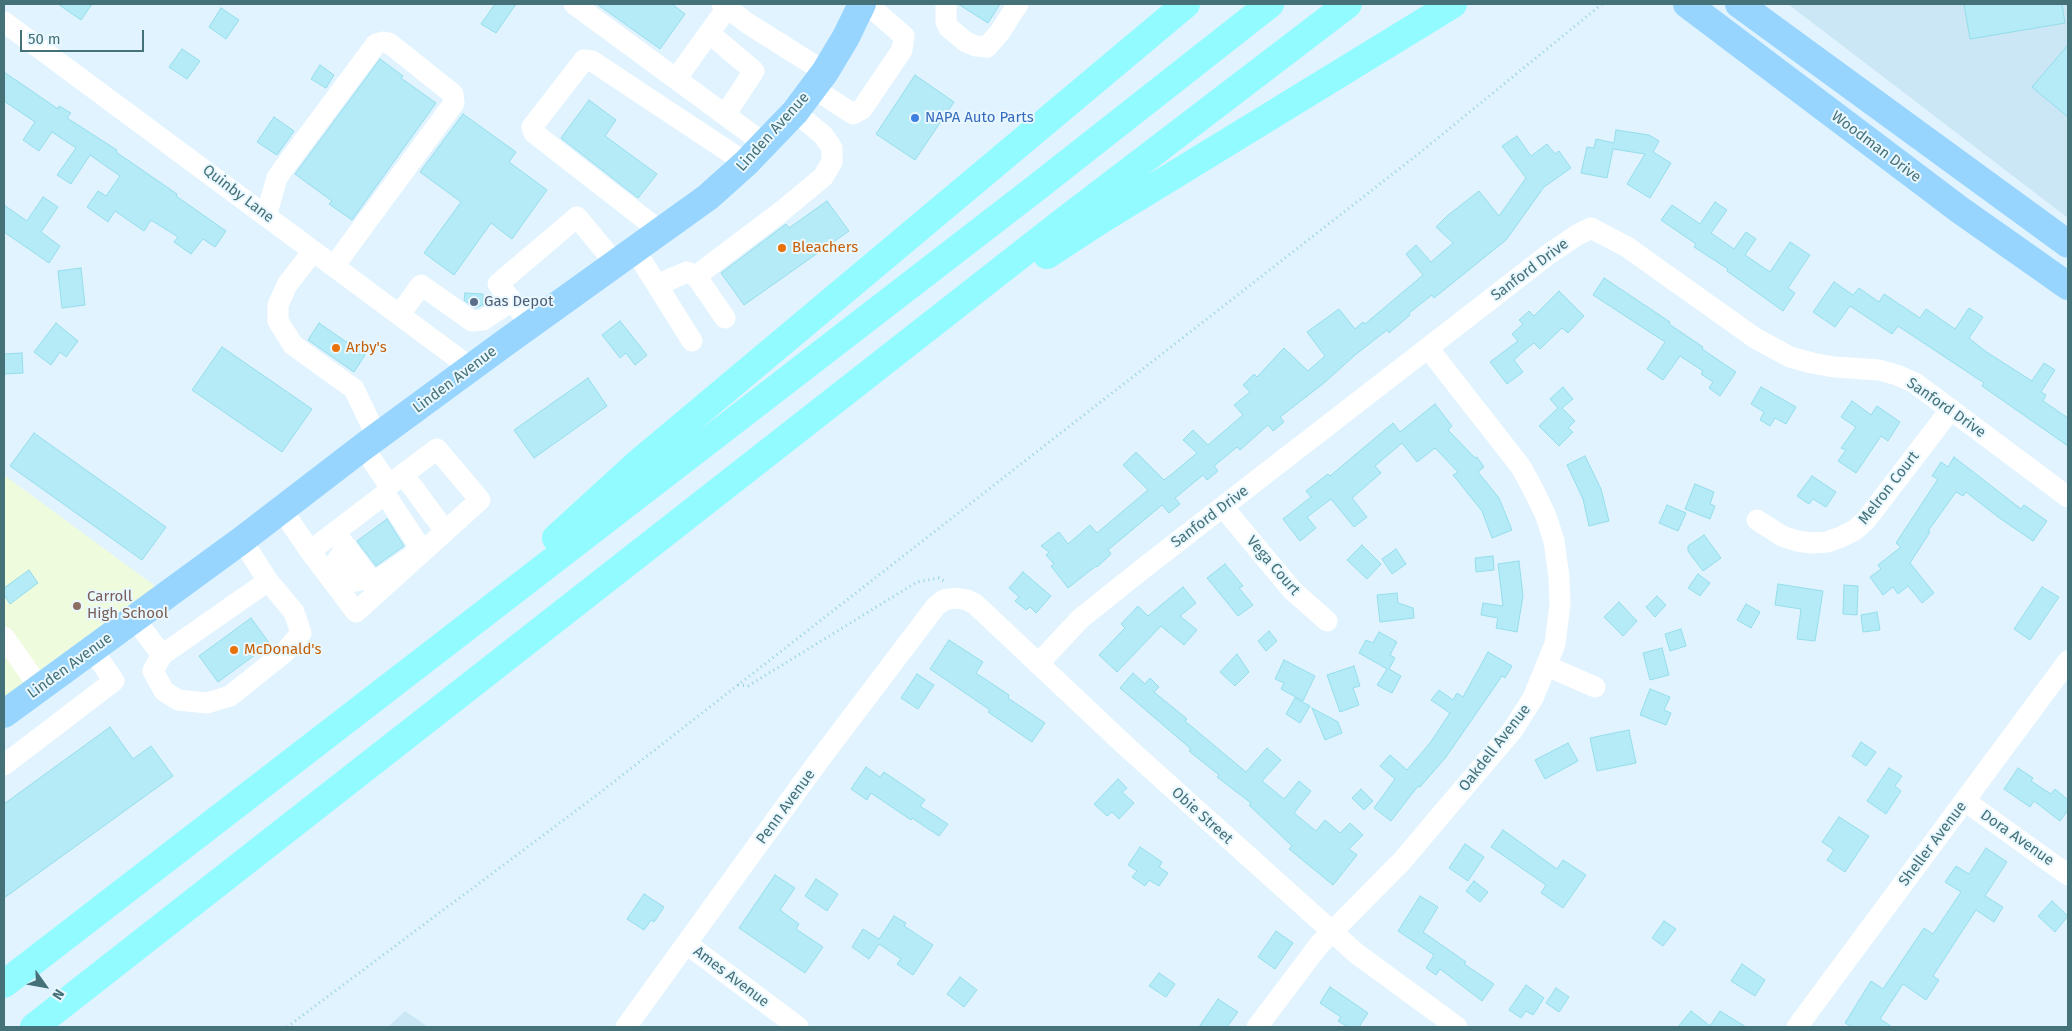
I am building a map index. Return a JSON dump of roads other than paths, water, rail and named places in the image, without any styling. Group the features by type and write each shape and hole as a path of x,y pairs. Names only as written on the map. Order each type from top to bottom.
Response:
{"highway":[{"path":"430,655 637,464 1186,4"},
{"path":"4,984 1028,194 1270,4"},
{"path":"34,1027 1060,224 1348,4"},
{"path":"838,398 1091,226 1454,4"}],"main road":[{"name":"Linden Avenue","path":"4,714 242,540 370,442 530,324 708,197 766,145 795,112 819,80 846,37 862,4"},
{"name":"Woodman Drive","path":"1686,4 1960,210 2068,286"},
{"path":"1739,4 2068,244"}],"street":[{"path":"574,4 766,145"},
{"path":"676,78 709,33 724,6 819,80 853,114 862,109 902,50 904,36 867,4"},
{"path":"946,4 946,22 949,28 966,42 976,46 987,46 1000,32 1018,4"},
{"name":"Quinby Lane","path":"4,22 471,368"},
{"path":"709,33 754,71 725,115"},
{"path":"266,216 277,178 283,169 376,44 389,43 452,94 454,102 451,109 334,266"},
{"path":"660,231 534,133 532,127 584,60 592,60 746,164"},
{"path":"696,276 782,211 823,177 832,162 832,148 823,135 795,112"},
{"path":"530,324 498,284 578,217 657,285 692,340"},
{"name":"Sanford Drive","path":"1038,664 1080,619 1145,567 1548,254 1591,228 1627,247 1769,346 1790,356 1812,363 1834,367 1879,370 1915,383 2068,497"},
{"path":"313,250 287,285 278,305 278,321 293,345 354,389 370,442 392,484 418,544 414,555 373,583 340,539"},
{"path":"657,285 686,272 696,276 725,318"},
{"path":"400,314 421,285 472,321 483,320 512,301"},
{"name":"Oakdell Avenue","path":"1257,1027 1332,931 1402,862 1512,730 1533,698 1555,644 1560,604 1559,577 1555,550 1546,516 1520,467 1428,348"},
{"name":"Melron Court","path":"1757,520 1782,536 1812,543 1834,540 1855,530 1866,520 1950,409"},
{"path":"282,510 310,551 356,612 480,500 437,449 392,484 340,539 310,551"},
{"path":"392,484 445,531"},
{"name":"Vega Court","path":"1223,507 1292,590 1327,622"},
{"path":"242,540 268,581 294,612 301,633 285,652 230,696 207,704 178,700 164,691 153,671 162,655 268,581"},
{"name":"Obie Street","path":"955,598 975,604 1136,756 1357,954 1456,1027"},
{"name":"Penn Avenue","path":"626,1027 817,763 936,606 944,600 955,598"},
{"path":"134,618 162,655"},
{"path":"4,637 40,688"},
{"path":"4,765 114,681 92,649"},
{"name":"Sheller Avenue","path":"1797,1027 2068,661"},
{"path":"1547,666 1595,687"},
{"name":"Dora Avenue","path":"1965,801 2068,875"},
{"name":"Ames Avenue","path":"687,944 798,1027"}],"place":[{"name":"NAPA Auto Parts","path":"915,118"},
{"name":"Bleachers","path":"782,248"},
{"name":"Gas Depot","path":"474,302"},
{"name":"Arby's","path":"336,348"},
{"name":"Carroll High School","path":"77,606"},
{"name":"McDonald's","path":"234,650"}]}
